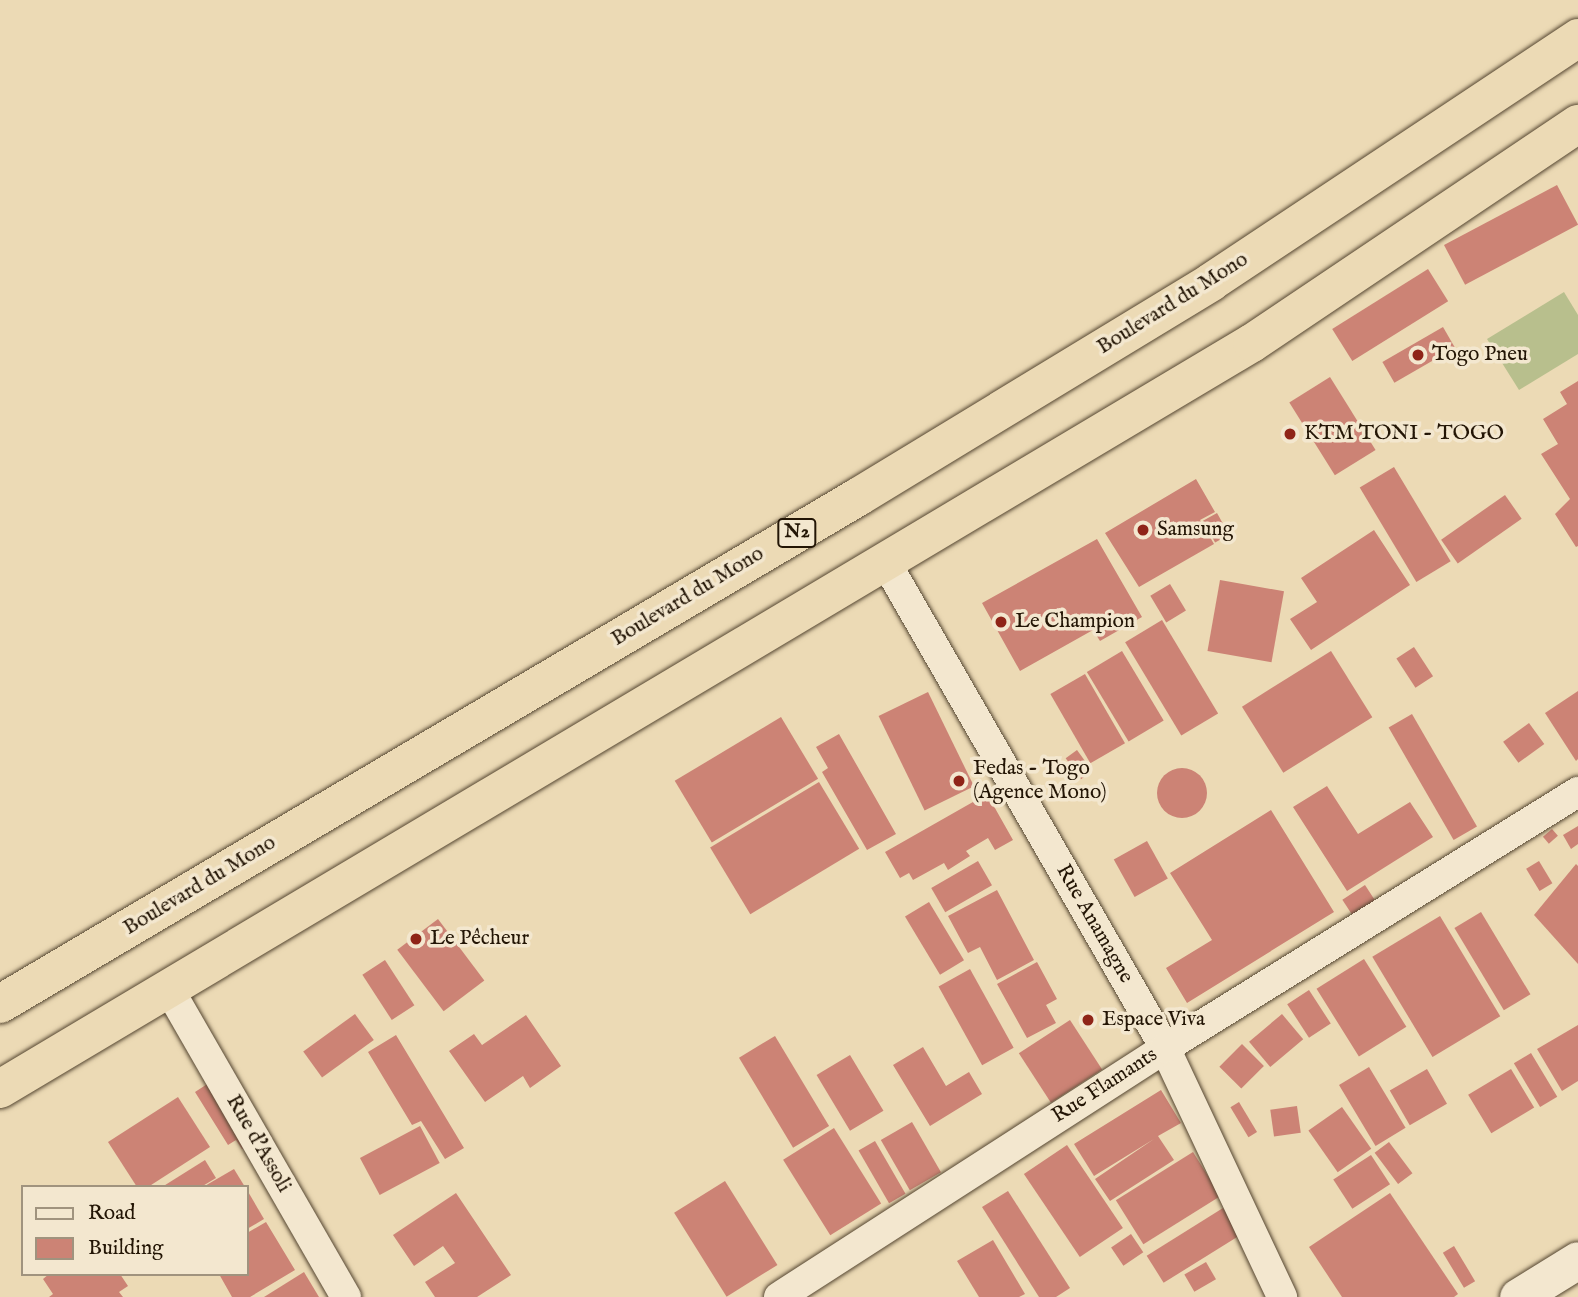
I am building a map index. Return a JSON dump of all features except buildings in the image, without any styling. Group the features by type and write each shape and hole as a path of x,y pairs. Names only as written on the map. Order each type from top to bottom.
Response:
{"highway":[{"name":"Boulevard du Mono","path":"0,1004 858,497 1211,282 1578,38"},
{"path":"0,1089 170,991 885,561 1252,344 1578,124"}],"street":[{"name":"Rue Anamagne","path":"885,561 1165,1048 1282,1297"},
{"name":"Rue Flamants","path":"779,1297 1165,1048 1578,792"},
{"name":"Rue d'Assoli","path":"170,991 346,1297"},
{"path":"1518,1297 1578,1260"}],"green space":[{"path":"1564,292 1578,315 1578,354 1519,390 1487,339"}],"place":[{"name":"Togo Pneu","path":"1418,355"},
{"name":"KTM TONI - TOGO","path":"1290,434"},
{"name":"Samsung","path":"1143,530"},
{"name":"Le Champion","path":"1001,622"},
{"name":"Fedas - Togo (Agence Mono)","path":"959,781"},
{"name":"Le Pêcheur","path":"416,939"},
{"name":"Espace Viva","path":"1088,1020"}]}
